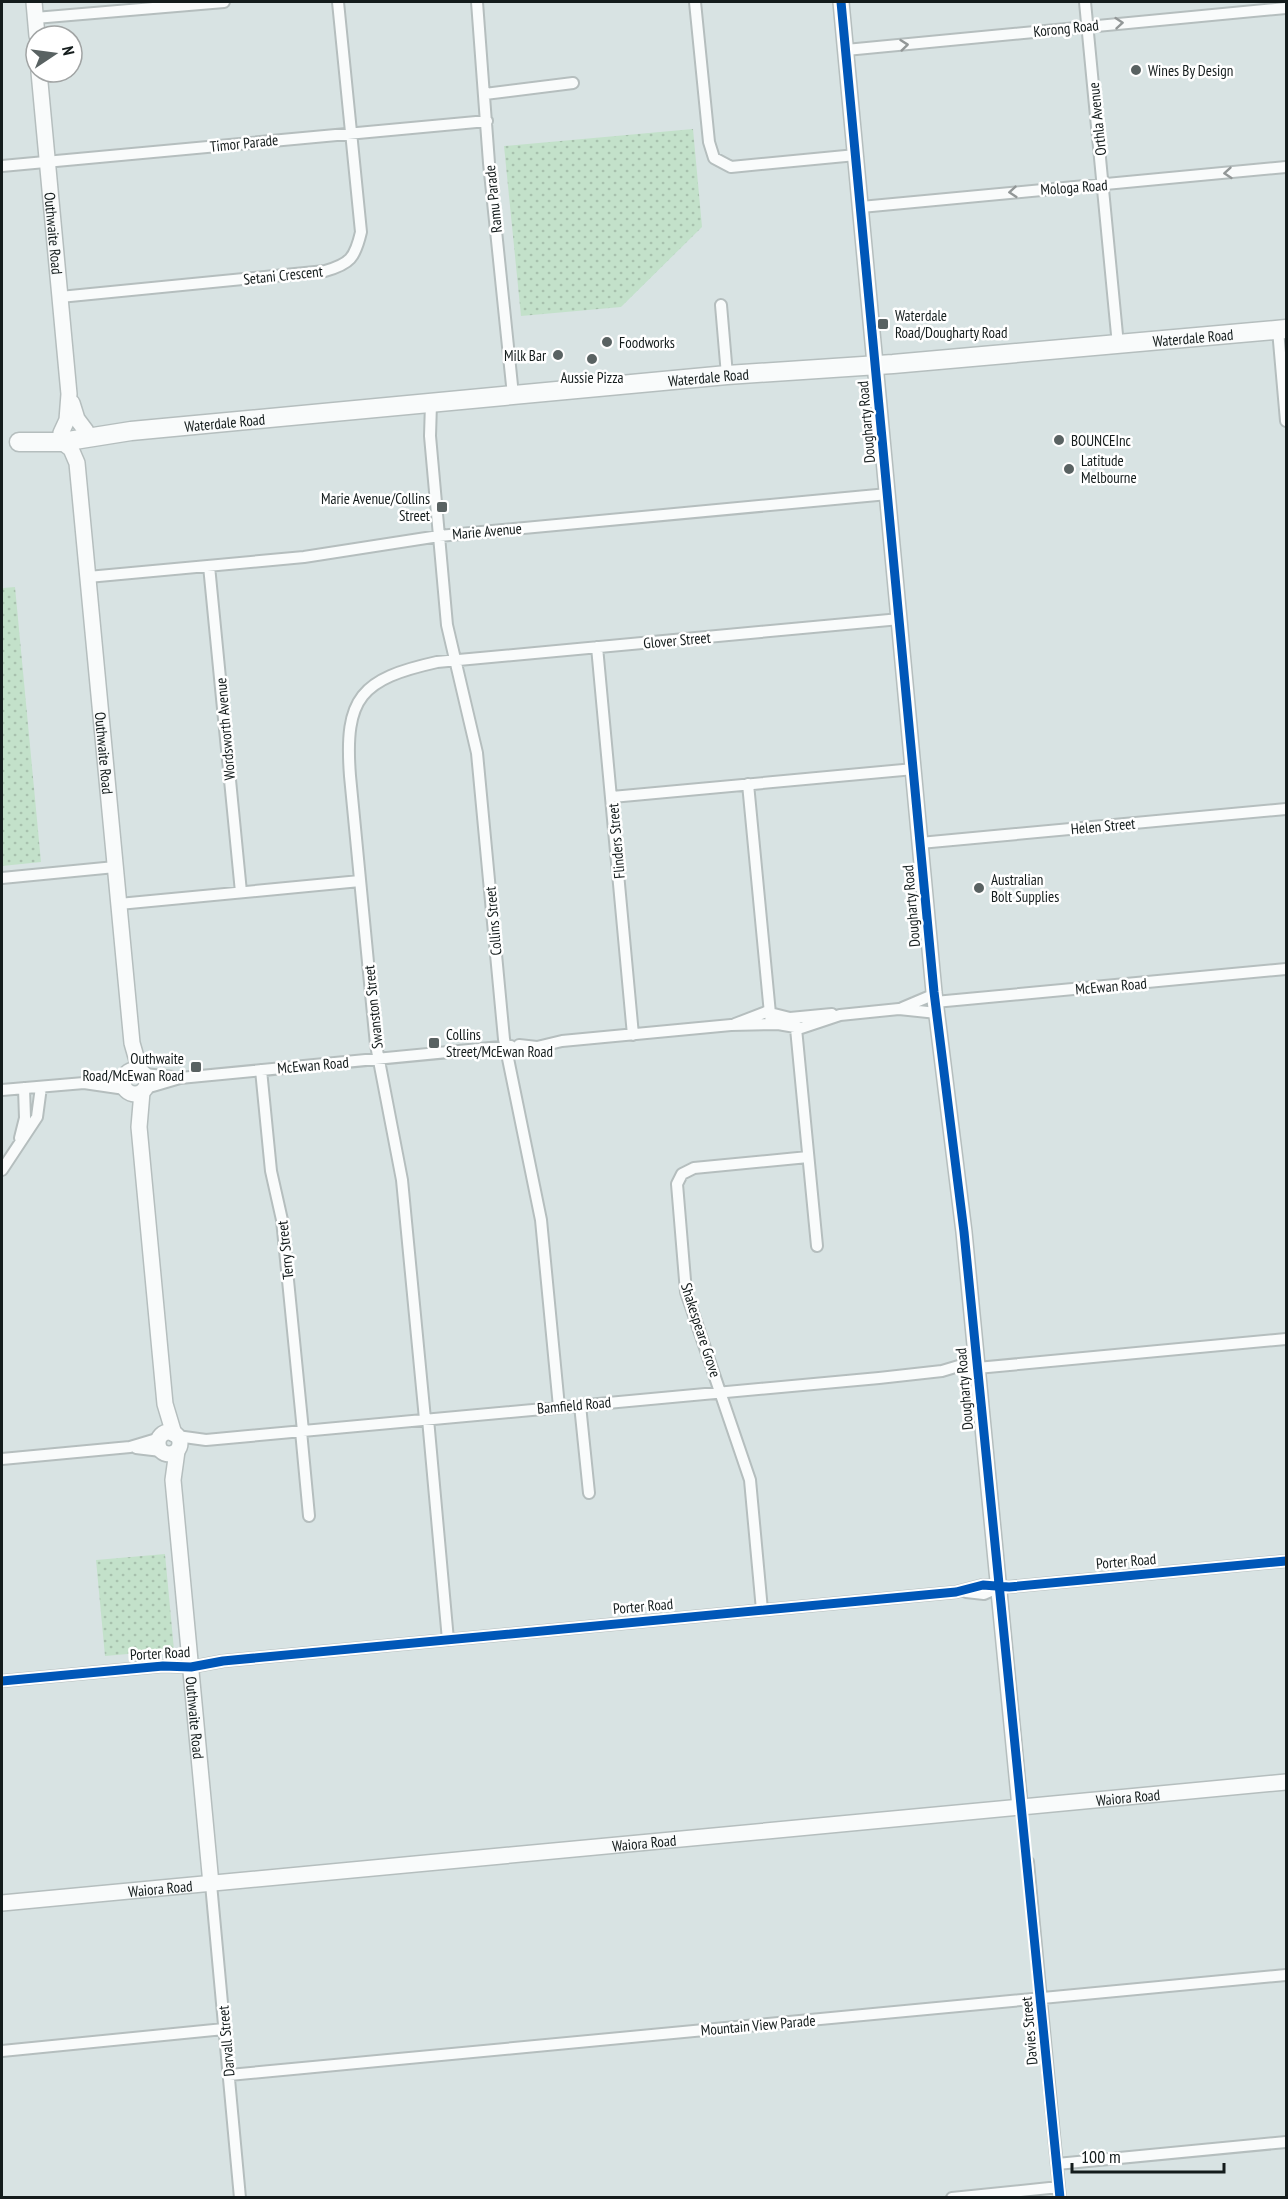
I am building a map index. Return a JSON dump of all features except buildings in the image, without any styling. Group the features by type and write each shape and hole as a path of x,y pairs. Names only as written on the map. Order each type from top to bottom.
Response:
{"main road":[{"name":"Waterdale Road","path":"10,442 727,375 1282,330"}],"street":[{"path":"34,2 36,24"},
{"path":"35,18 224,2"},
{"name":"Setani Crescent","path":"60,297 324,271 342,266 356,253 360,232 338,2"},
{"name":"Ramu Parade","path":"477,2 513,395"},
{"path":"695,2 709,142 712,154 718,162 731,167 856,155"},
{"name":"Dougharty Road","path":"841,2 920,843 936,1003 964,1232 1020,1807"},
{"name":"Orthla Avenue","path":"1085,2 1118,345"},
{"name":"Korong Road","path":"846,50 1287,8"},
{"path":"485,94 573,83"},
{"name":"Outhwaite Road","path":"40,84 69,394 67,420 61,438"},
{"name":"Timor Parade","path":"2,166 487,121"},
{"name":"Mologa Road","path":"861,207 1287,167"},
{"path":"721,305 727,375"},
{"path":"1282,330 1287,421"},
{"name":"Outhwaite Road","path":"69,394 77,418 87,435 77,463 211,1884"},
{"name":"Collins Street","path":"427,403 447,625 478,765 506,1046 541,1221 559,1407"},
{"path":"61,438 71,449 77,463"},
{"name":"Marie Avenue","path":"88,577 304,557 439,536 888,494"},
{"name":"Wordsworth Avenue","path":"209,566 240,892"},
{"name":"Glover Street","path":"454,661 900,619"},
{"name":"Flinders Street","path":"597,647 633,1035"},
{"name":"Swanston Street","path":"448,1640 402,1180 379,1059 360,881 349,747 359,698 366,688 394,673 437,662 454,661"},
{"path":"612,797 914,769"},
{"path":"748,784 771,1024"},
{"name":"Helen Street","path":"920,843 1287,809"},
{"path":"2,878 115,867"},
{"path":"119,904 360,881"},
{"name":"McEwan Road","path":"2,1090 135,1082 506,1046 537,1047 562,1041 731,1025 796,1023 824,1013 840,1015 936,1003 1287,969"},
{"name":"McEwan Road","path":"899,1009 936,1003"},
{"name":"McEwan Road","path":"731,1025 770,1012 796,1023"},
{"path":"796,1023 817,1246"},
{"name":"Terry Street","path":"261,1070 271,1171 282,1220 309,1516"},
{"path":"2,1170 19,1142 38,1118 41,1087"},
{"path":"19,1142 25,1119 24,1088"},
{"name":"Shakespeare Grove","path":"762,1610 750,1480 722,1391 685,1287 677,1198 679,1178 694,1168 808,1157"},
{"name":"Bamfield Road","path":"2,1459 942,1371 963,1372 977,1368 1287,1339"},
{"path":"580,1405 589,1492"},
{"name":"Porter Road","path":"2,1682 956,1592 984,1594 998,1588 1287,1561"},
{"name":"Waiora Road","path":"2,1904 1287,1782"},
{"name":"Davies Street","path":"1028,1862 1059,2192"},
{"name":"Darvall Street","path":"211,1884 240,2198"},
{"name":"Mountain View Parade","path":"229,2075 1287,1975"},
{"path":"2,2051 224,2029"},
{"path":"1057,2164 1287,2142"},
{"path":"952,2198 1059,2192"}],"green space":[{"path":"693,129 702,227 621,307 521,316 504,146"},
{"path":"2,579 3,588 15,587 41,862 2,866"},
{"path":"165,1554 174,1650 105,1656 96,1560"}],"cycle path":[{"path":"841,2 934,992 964,1232 1060,2198"},
{"path":"2,1681 163,1666 191,1667 223,1661 956,1592 983,1585 1009,1587 1286,1561"}],"place":[{"name":"Wines By Design","path":"1136,70"},
{"name":"Waterdale Road/Dougharty Road","path":"883,324"},
{"name":"Foodworks","path":"607,342"},
{"name":"Milk Bar","path":"558,355"},
{"name":"Aussie Pizza","path":"592,359"},
{"name":"BOUNCEInc","path":"1059,440"},
{"name":"Latitude Melbourne","path":"1069,469"},
{"name":"Marie Avenue/Collins Street","path":"442,507"},
{"name":"Australian Bolt Supplies","path":"979,888"},
{"name":"Collins Street/McEwan Road","path":"434,1043"},
{"name":"Outhwaite Road/McEwan Road","path":"196,1067"}]}
